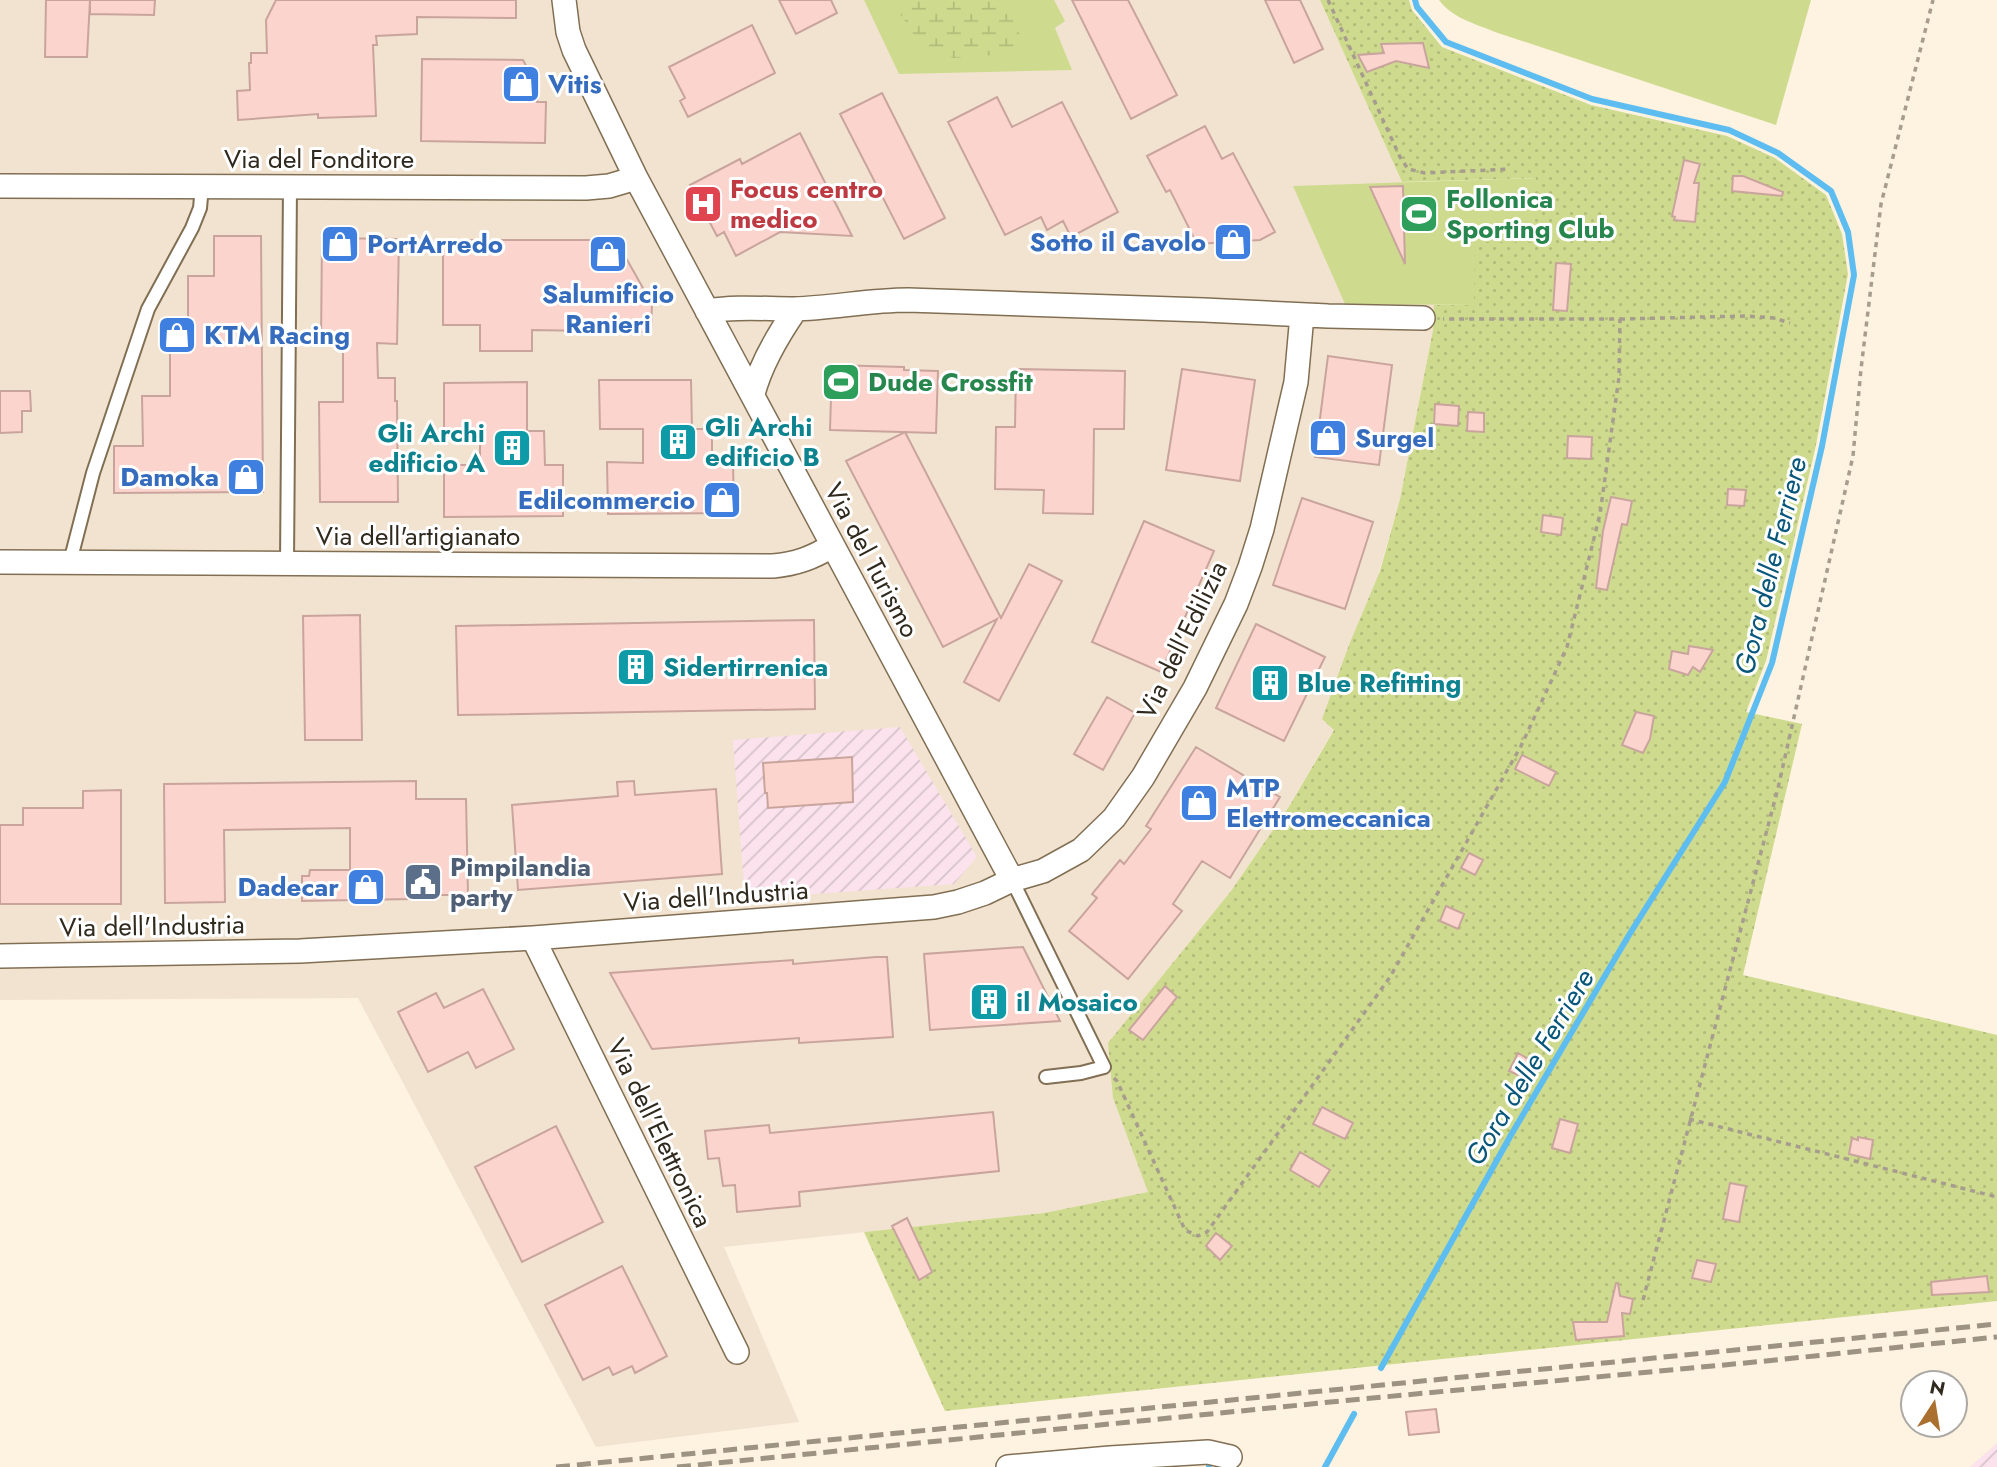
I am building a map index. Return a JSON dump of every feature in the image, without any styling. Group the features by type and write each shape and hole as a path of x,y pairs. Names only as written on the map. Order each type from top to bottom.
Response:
{"street":[{"name":"Via del Turismo","path":"564,0 568,32 574,50 636,178 1012,880"},
{"name":"Via del Fonditore","path":"0,186 586,188 609,186 636,178"},
{"path":"707,311 732,308 796,309 908,300 1302,315 1325,310 1423,318"},
{"path":"753,394 764,361 796,309"},
{"name":"Via dell'Edilizia","path":"1012,880 1043,871 1081,850 1114,818 1143,777 1195,688 1236,604 1262,528 1296,382 1302,315"},
{"name":"Via dell'artigianato","path":"0,562 773,566 794,564 832,546"},
{"name":"Via dell'Industria","path":"0,956 300,951 533,938 934,907 985,893 1012,880"},
{"name":"Via dell'Elettronica","path":"533,938 737,1353"},
{"path":"1008,1467 1208,1452 1230,1457"}],"lane":[{"path":"70,562 93,472 148,309 192,228 200,208 202,186"},
{"path":"287,563 290,187"},
{"path":"1012,880 1104,1067 1046,1077"}],"path":[{"path":"1328,0 1408,169 1425,173 1510,169"},
{"path":"1643,1300 1778,788 1853,456 1881,204 1933,0"},
{"path":"1423,318 1620,319 1745,316 1774,318 1790,323"},
{"path":"1104,1067 1117,1082 1185,1230 1198,1236 1208,1232 1390,977 1521,746 1567,647 1601,514 1619,377 1620,319"},
{"path":"1689,1119 1997,1197"}],"shaded area":[{"path":"0,0 1320,0 1402,182 1435,305 1433,330 1400,499 1334,729 1290,805 1231,891 1175,962 1113,1098 1149,1192 1044,1213 724,1247 799,1422 596,1447 358,998 0,1000"},
{"path":"900,727 977,857 954,884 745,899 733,740"},
{"path":"1997,1443 1997,1467 1970,1467"}],"green space":[{"path":"864,0 1054,0 1065,21 1055,28 1072,70 899,74"},
{"path":"893,0 1004,0 1022,42 1015,51 1008,54 953,58 921,45"},
{"path":"1320,0 1409,0 1412,10 1442,47 1591,105 1727,136 1775,158 1826,195 1842,234 1848,274 1816,445 1766,661 1746,712 1802,724 1743,975 1997,1035 1997,1301 945,1411 864,1232 1044,1213 1148,1192 1113,1098 1108,1043 1231,891 1290,805 1334,730 1322,719 1380,571 1400,499 1433,330 1434,305 1474,305 1475,242 1532,242 1536,178 1402,182"},
{"path":"1439,0 1811,0 1776,125 1495,32 1457,16"},
{"name":"Follonica Sporting Club","path":"1537,178 1532,243 1474,305 1345,304 1293,186"}],"building":[{"path":"46,0 90,0 87,57 45,57"},
{"path":"90,0 155,0 154,15 90,14"},
{"path":"276,0 516,0 516,18 417,17 417,34 376,36 377,45 373,45 376,116 318,118 318,114 238,120 237,91 250,90 251,53 267,53 266,20"},
{"path":"779,0 831,0 837,13 796,34"},
{"path":"1072,0 1128,0 1177,95 1131,119"},
{"path":"1265,0 1300,0 1323,49 1294,63"},
{"path":"752,25 775,73 688,117 680,101 685,98 669,67"},
{"path":"1423,43 1429,68 1396,61 1367,72 1358,55 1384,53 1381,44"},
{"path":"422,59 523,60 538,88 537,102 546,102 545,143 421,141"},
{"path":"882,93 945,218 904,239 840,114"},
{"path":"997,97 1012,127 1062,102 1118,212 1071,237 1063,221 1047,230 1041,217 1005,235 948,122"},
{"path":"1205,126 1222,159 1233,153 1275,232 1260,240 1197,244 1170,190 1166,192 1147,156"},
{"path":"800,133 852,236 780,232 736,256 724,232 717,236 690,185 740,159 742,164"},
{"path":"1684,160 1700,164 1694,183 1699,183 1695,222 1674,220 1675,217 1672,216"},
{"path":"1733,176 1743,176 1783,192 1782,196 1732,191"},
{"path":"1403,186 1405,264 1370,187"},
{"path":"214,236 261,236 263,492 114,493 114,446 143,446 142,396 170,396 170,327 188,327 188,276 214,276"},
{"path":"322,238 399,239 397,344 377,343 378,378 395,378 398,502 320,502 319,402 343,402 343,343 321,343"},
{"path":"443,240 606,240 621,249 652,304 651,332 532,330 532,351 480,351 480,325 443,325"},
{"path":"1556,263 1571,264 1567,311 1553,310"},
{"path":"1328,356 1392,365 1379,465 1315,457"},
{"path":"832,365 938,371 936,433 830,430"},
{"path":"1016,369 1125,371 1124,429 1094,429 1093,514 1043,513 1044,490 995,489 996,427 1015,427"},
{"path":"1182,369 1255,380 1240,481 1166,470"},
{"name":"Gli Archi edificio B","path":"599,380 691,380 692,429 712,429 712,462 733,462 734,513 608,514 607,462 643,463 643,429 600,429"},
{"name":"Gli Archi edificio A","path":"527,382 527,431 544,431 545,465 563,465 563,516 444,517 444,465 480,465 480,432 444,432 444,383"},
{"path":"0,391 30,391 31,411 22,411 22,432 0,433"},
{"path":"1435,404 1459,406 1458,426 1434,424"},
{"path":"1468,412 1484,413 1484,432 1467,431"},
{"path":"905,432 1001,618 1029,564 1062,581 999,701 964,682 997,619 943,647 846,461"},
{"path":"1568,436 1592,437 1591,459 1567,458"},
{"path":"1728,489 1746,490 1744,506 1727,505"},
{"path":"1611,497 1632,501 1627,525 1622,524 1607,590 1596,588 1603,531"},
{"path":"1302,498 1373,522 1345,609 1273,585"},
{"path":"1543,515 1563,518 1561,535 1541,532"},
{"path":"1144,521 1214,551 1161,672 1092,642"},
{"path":"360,615 362,740 305,740 303,616"},
{"name":"Sidertirrenica","path":"814,620 815,709 458,715 456,626"},
{"name":"Blue Refitting","path":"1256,624 1325,657 1284,741 1216,708"},
{"path":"1689,646 1713,650 1700,672 1693,667 1688,675 1669,669 1672,651 1688,654"},
{"path":"1107,697 1135,713 1103,770 1074,754"},
{"path":"1636,712 1654,716 1650,739 1643,753 1622,745"},
{"path":"1196,747 1280,797 1230,878 1202,861 1173,904 1182,911 1128,979 1069,931 1097,898 1092,894 1120,860 1124,864 1151,829 1146,826"},
{"path":"1522,755 1556,772 1549,786 1515,769"},
{"path":"852,757 853,802 768,808 763,763"},
{"path":"416,781 416,799 466,799 468,895 302,901 302,876 309,876 310,870 350,870 350,828 224,830 225,902 165,903 164,784"},
{"path":"634,781 635,795 716,789 722,874 518,890 512,805 618,796 617,782"},
{"path":"121,790 121,904 0,904 0,825 23,825 23,808 83,808 83,791"},
{"path":"1469,853 1483,860 1475,875 1461,868"},
{"path":"1446,906 1464,914 1458,929 1440,921"},
{"name":"il Mosaico","path":"1023,947 1060,1021 930,1030 924,954"},
{"path":"887,957 893,1037 799,1043 799,1038 652,1049 610,973 793,960 793,964"},
{"path":"1165,986 1177,997 1143,1040 1129,1030"},
{"path":"483,989 514,1049 476,1068 468,1052 428,1072 398,1012 436,993 444,1008"},
{"path":"1518,1053 1537,1064 1529,1080 1509,1071"},
{"path":"1322,1107 1353,1123 1345,1139 1313,1124"},
{"path":"993,1112 999,1171 799,1192 800,1206 737,1212 735,1185 723,1186 719,1158 708,1159 705,1131 769,1125 770,1133"},
{"path":"1560,1119 1578,1124 1570,1153 1552,1148"},
{"path":"556,1126 603,1222 522,1262 475,1167"},
{"path":"1858,1137 1873,1140 1870,1159 1849,1154 1852,1138 1858,1140"},
{"path":"1300,1152 1330,1170 1319,1187 1290,1170"},
{"path":"1730,1183 1746,1186 1739,1222 1723,1219"},
{"path":"907,1218 932,1272 919,1280 892,1226"},
{"path":"1216,1233 1232,1246 1220,1260 1206,1246"},
{"path":"1697,1260 1716,1264 1711,1282 1692,1278"},
{"path":"622,1266 667,1356 635,1373 632,1366 613,1375 609,1367 583,1380 545,1305"},
{"path":"1987,1276 1989,1292 1932,1295 1931,1282"},
{"path":"1616,1283 1620,1296 1633,1299 1630,1314 1622,1313 1624,1336 1576,1340 1573,1322 1607,1322"},
{"path":"1436,1409 1439,1432 1409,1435 1406,1412"}],"waterway":[{"name":"Gora delle Ferriere","path":"1381,1368 1511,1135 1629,935 1725,782 1772,663 1822,446 1854,275 1848,232 1831,191 1778,153 1729,130 1592,99 1446,42 1417,7 1415,0"},
{"name":"Gora delle Ferriere","path":"1325,1467 1354,1414"}],"railway":[{"path":"556,1467 1997,1324"},
{"path":"677,1467 1997,1337"}],"place":[{"name":"Vitis","path":"521,84"},
{"name":"Focus centro medico","path":"703,204"},
{"name":"Follonica Sporting Club","path":"1419,214"},
{"name":"Sotto il Cavolo","path":"1233,242"},
{"name":"PortArredo","path":"340,244"},
{"name":"Salumificio Ranieri","path":"608,254"},
{"name":"KTM Racing","path":"177,335"},
{"name":"Dude Crossfit","path":"841,382"},
{"name":"Surgel","path":"1328,438"},
{"name":"Gli Archi edificio B","path":"678,442"},
{"name":"Gli Archi edificio A","path":"512,448"},
{"name":"Damoka","path":"246,477"},
{"name":"Edilcommercio","path":"722,500"},
{"name":"Sidertirrenica","path":"636,667"},
{"name":"Blue Refitting","path":"1270,683"},
{"name":"MTP Elettromeccanica","path":"1199,803"},
{"name":"Pimpilandia party","path":"423,882"},
{"name":"Dadecar","path":"366,887"},
{"name":"il Mosaico","path":"989,1002"}]}
